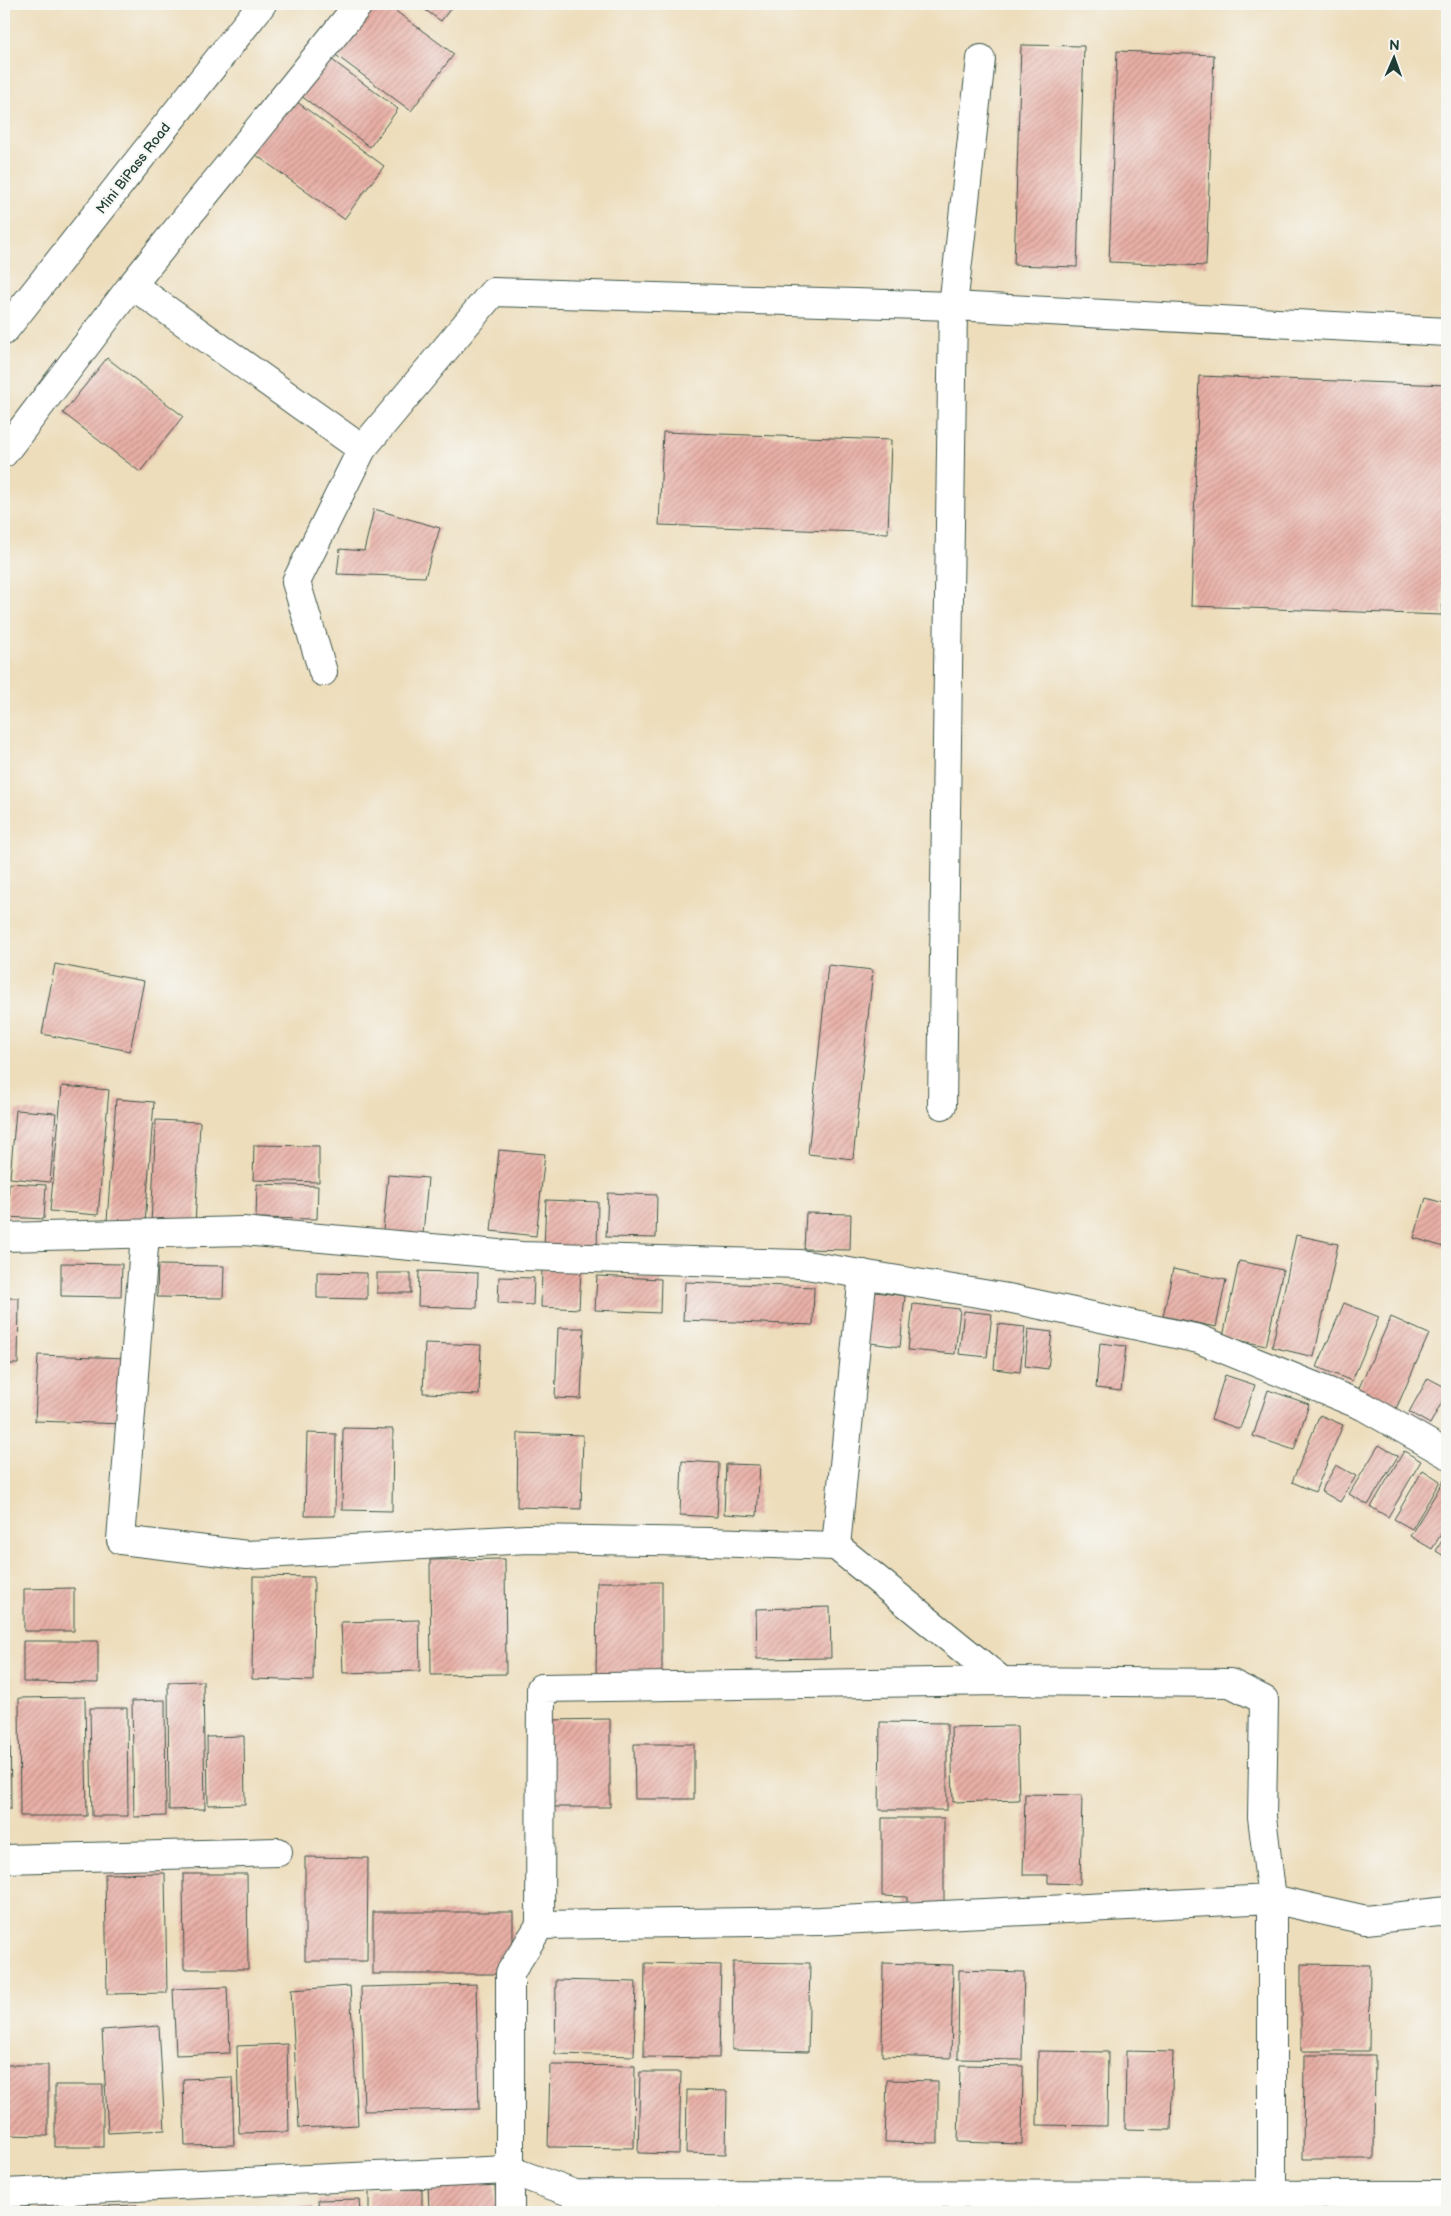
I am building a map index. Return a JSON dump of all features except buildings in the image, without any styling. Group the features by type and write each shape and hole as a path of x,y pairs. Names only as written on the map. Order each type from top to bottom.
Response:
{"street":[{"name":"Mini BiPass Road","path":"4,331 262,4"},
{"path":"4,453 132,286 359,4"},
{"path":"942,1106 952,306 981,59"},
{"path":"132,286 362,449"},
{"path":"323,672 296,582 362,449 493,292 952,306 1447,332"},
{"path":"4,1237 243,1231 522,1256 800,1264 1008,1298 1199,1339 1363,1406 1447,1454"},
{"path":"145,1234 121,1540 247,1555 527,1539 836,1546 1002,1681"},
{"path":"836,1546 863,1274"},
{"path":"510,2212 510,1973 540,1924 540,1688 1002,1681 1230,1683 1264,1700 1262,1816 1272,1899 1272,2203"},
{"path":"4,1858 278,1852"},
{"path":"540,1924 820,1921 1272,1899 1366,1920 1447,1911"},
{"path":"4,2193 509,2170 575,2194 1272,2203 1447,2195"}]}
